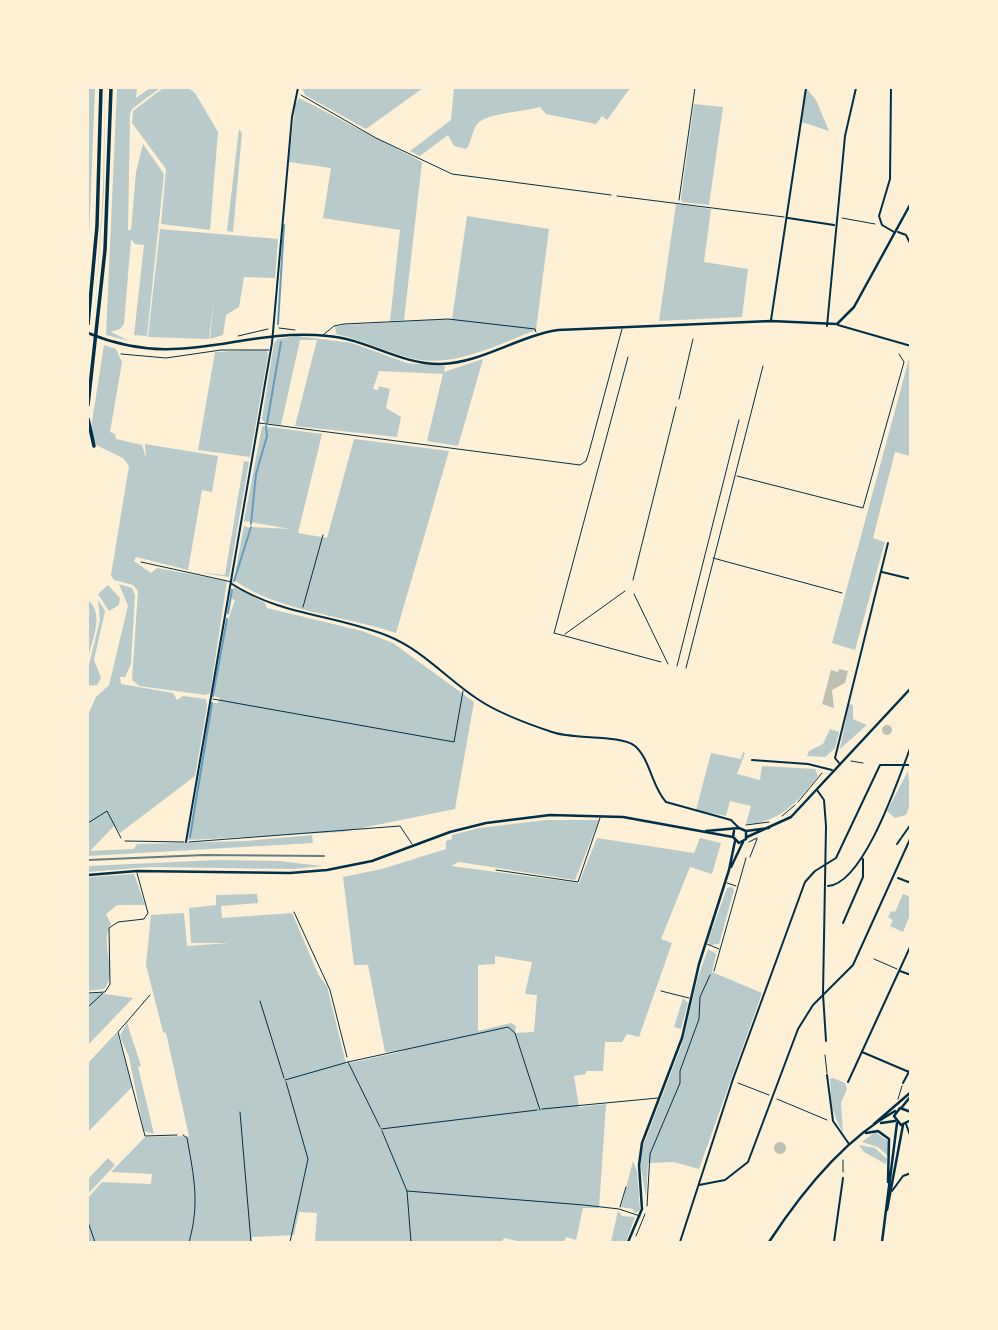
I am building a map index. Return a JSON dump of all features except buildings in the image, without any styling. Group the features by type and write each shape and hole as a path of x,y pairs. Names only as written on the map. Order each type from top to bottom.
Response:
{"highway":[{"path":"88,324 99,190 101,88"},
{"path":"88,405 107,222 111,88"},
{"path":"88,419 94,446"}],"main road":[{"path":"88,334 128,347 171,351 272,336 323,335 357,341 412,360 441,364 467,359 536,334 622,326 771,321 827,326 837,324 850,313 911,202"},
{"path":"630,1242 643,1201 639,1155 658,1098 680,1045 705,944 725,882 743,842 747,837 756,836 791,817 911,688"},
{"path":"88,875 137,871 307,872 372,861 413,845 486,823 550,815 600,816 702,831 743,842"},
{"path":"746,831 754,827 769,828"},
{"path":"702,831 734,831 740,828 746,831"},
{"path":"729,870 734,831"},
{"path":"746,831 747,837"},
{"path":"769,1242 806,1192 850,1145 899,1101 911,1094"},
{"path":"871,1128 898,1109 911,1094"},
{"path":"890,1109 911,1112"},
{"path":"889,1194 898,1109"},
{"path":"882,1242 889,1194 905,1125 911,1120"},
{"path":"878,1124 896,1122 905,1125"},
{"path":"866,1133 882,1133 890,1142 889,1194"}],"street":[{"path":"186,842 271,351 298,88"},
{"path":"771,321 806,88"},
{"path":"827,326 847,121 856,88"},
{"path":"891,88 890,179 879,212 881,223 895,232 911,235"},
{"path":"787,218 836,225"},
{"path":"906,235 911,245"},
{"path":"837,324 841,328 911,346"},
{"path":"839,763 835,758 888,543"},
{"path":"882,572 911,579"},
{"path":"232,582 257,599 387,636 415,650 486,704 556,734 633,745 666,802 731,820 740,828"},
{"path":"827,886 846,879 863,858 911,746"},
{"path":"752,760 827,766 832,770"},
{"path":"680,1242 733,1081 802,888 812,873 827,865 839,853 880,765 911,765"},
{"path":"816,790 825,803 827,886 823,994 826,1041"},
{"path":"897,844 911,824"},
{"path":"698,1185 725,1180 748,1162 793,1038 809,1011 853,965 911,837"},
{"path":"843,923 863,877 863,858"},
{"path":"898,878 911,883"},
{"path":"848,1082 911,945"},
{"path":"899,970 911,975"},
{"path":"862,1052 910,1070 903,1084"},
{"path":"827,1075 833,1121 850,1145"},
{"path":"905,1125 911,1138"},
{"path":"889,1194 903,1175 911,1173"},
{"path":"834,1242 843,1178"}],"lane":[{"path":"617,196 787,218"},
{"path":"323,335 334,326 344,324 447,319 535,329 536,334"},
{"path":"258,423 580,465 586,461 589,452 622,326"},
{"path":"121,354 166,358 233,349 271,351"},
{"path":"141,562 232,582"},
{"path":"211,698 454,741 464,689"},
{"path":"496,870 578,882 600,816"},
{"path":"125,841 186,842 400,825 413,845"},
{"path":"713,972 746,858"},
{"path":"88,1007 105,992 111,977 109,928 118,922 144,919 148,914 137,871"},
{"path":"725,882 738,886"},
{"path":"705,944 720,950"},
{"path":"874,959 899,970"},
{"path":"661,990 691,999"},
{"path":"88,993 105,992"},
{"path":"260,1002 308,1159 290,1242"},
{"path":"285,1080 348,1062 510,1027 540,1110"},
{"path":"825,1055 827,1075"},
{"path":"348,1062 381,1129 407,1191 411,1242"},
{"path":"899,1101 903,1084"},
{"path":"381,1129 658,1098"},
{"path":"183,1135 187,1138 196,1203 195,1224 189,1242"},
{"path":"619,1209 626,1187"},
{"path":"407,1191 619,1209 640,1216"}],"path":[{"path":"678,203 695,88"},
{"path":"297,93 376,138 452,174 617,196"},
{"path":"836,217 881,223"},
{"path":"233,338 272,328 302,331"},
{"path":"679,399 693,339"},
{"path":"734,475 863,508 904,362 899,354"},
{"path":"628,357 554,633 661,662"},
{"path":"686,668 763,366"},
{"path":"633,580 677,407"},
{"path":"677,666 739,420"},
{"path":"302,612 323,535"},
{"path":"712,558 842,593"},
{"path":"563,636 625,591"},
{"path":"634,594 668,664"},
{"path":"849,761 863,763"},
{"path":"740,828 754,827 776,819 791,809 827,766"},
{"path":"88,822 107,811 118,835 125,841"},
{"path":"745,847 756,836"},
{"path":"746,858 749,859 756,836"},
{"path":"747,850 751,853"},
{"path":"294,912 330,990 348,1062"},
{"path":"630,1242 648,1201 650,1151 680,1083 680,1071 698,1023 700,996 713,972"},
{"path":"150,995 118,1032 145,1136 183,1135"},
{"path":"733,1081 769,1095"},
{"path":"781,1101 829,1121"},
{"path":"240,1112 251,1242"},
{"path":"843,1160 843,1178"},
{"path":"88,1222 95,1242"}],"shaded area":[{"path":"88,88 95,88 88,262"},
{"path":"105,88 104,191 94,325 103,191"},
{"path":"117,88 137,88 136,98 150,88 160,88 132,109 130,114 128,230 131,230 136,172 143,144 164,174 147,336 134,335 144,245 135,244 131,239 124,324 120,329 111,332 129,341 106,335"},
{"path":"163,88 188,88 195,93 218,132 210,230 161,224 166,169 132,123 133,111"},
{"path":"302,88 423,88 366,129 305,95"},
{"path":"454,88 630,88 607,120 602,116 596,124 546,114 540,107 482,120 476,126 466,149 454,146 448,135 420,156 410,151 451,120"},
{"path":"806,88 816,100 829,131 802,122"},
{"path":"299,98 422,162 404,320 390,321 400,230 323,218 331,168 289,162 295,105"},
{"path":"694,104 723,107 709,205 682,202 681,198"},
{"path":"239,129 242,133 233,232 227,231"},
{"path":"676,204 711,209 704,262 748,269 742,317 659,321"},
{"path":"467,216 549,229 536,330 474,354 426,361 336,334 335,327 344,325 452,319"},
{"path":"160,229 278,239 275,278 244,277 239,307 226,315 223,335 210,339 214,298 209,339 148,337"},
{"path":"297,336 352,343 407,363 445,366 444,372 483,359 458,446 427,441 443,374 379,371 373,389 378,390 379,386 390,389 386,408 401,417 397,437 295,426 317,340 300,340 281,425 265,423 262,419 274,343 278,339"},
{"path":"104,345 116,349 122,362 110,432 115,434 116,439 142,445 146,458 145,444 218,456 212,492 202,490 188,570 136,557 134,561 151,573 157,568 227,581 210,693 206,695 139,686 132,680 138,591 133,585 114,580 111,575 129,466 123,458 96,445 91,428"},
{"path":"267,351 268,355 250,457 198,450 215,352"},
{"path":"910,355 910,456 895,452 873,538 885,542 855,650 832,643"},
{"path":"262,426 322,434 298,533 327,538 354,439 449,451 396,633 291,606 252,591 234,580 244,526 250,528 246,541 252,527 290,529 244,521"},
{"path":"244,461 249,462 229,577 196,572 225,575"},
{"path":"119,584 132,588 135,595 131,664 125,677 120,677 121,684 173,693 177,700 183,696 206,699 207,706 195,776 120,833 114,826 90,851 134,849 137,844 246,841 312,835 313,843 88,856 88,715 96,697 109,685 128,606"},
{"path":"108,585 120,598 119,605 109,611 98,594"},
{"path":"234,587 265,603 267,608 362,631 393,643 474,702 455,809 342,832 188,840 211,703 218,703 220,698 214,696 227,623 235,600 230,598"},
{"path":"88,600 96,612 97,620 88,658"},
{"path":"98,600 105,611 94,660 101,678 97,685 88,686 88,668 100,620"},
{"path":"849,704 853,705 853,719 867,725 840,749"},
{"path":"830,729 839,732 835,748 825,757 807,756 809,751 823,744"},
{"path":"743,752 745,753 737,774 760,780 762,766 815,769 818,776 787,809 769,820 746,824 751,806 730,801 726,816 696,810 711,753 741,759"},
{"path":"908,771 911,803 906,815 895,818 887,811"},
{"path":"546,820 599,820 575,880 459,862 451,866 579,883 597,838 694,853 700,838 721,843 712,874 690,867 661,939 672,943 639,1037 627,1034 622,1042 605,1042 603,1071 586,1071 586,1074 574,1076 579,1107 606,1104 599,1208 583,1208 576,1240 566,1237 564,1242 521,1242 504,1238 502,1242 315,1242 317,1213 299,1212 294,1235 252,1237 252,1242 88,1242 88,1198 102,1182 151,1184 152,1174 111,1172 145,1137 189,1136 166,1033 163,1032 146,965 151,915 184,913 187,946 230,943 191,943 189,908 216,905 216,895 257,894 258,903 221,906 222,918 292,913 319,976 327,986 346,1064 404,1051 385,1052 368,965 354,965 343,877 382,869 446,849 446,841 452,839 452,835 479,828","holes":["495,956 532,962 525,994 537,995 534,1032 515,1033 516,1026 511,1023 478,1031 478,965 495,964"]},
{"path":"218,860 278,861 323,866 294,869 149,867 88,872 88,866"},
{"path":"134,874 145,905 117,905 106,914 111,924 107,940 110,974 104,989 88,991 88,877"},
{"path":"732,887 734,890 719,944 710,945 708,941 727,888"},
{"path":"903,894 911,897 910,915 903,932 890,926 893,920 888,917 891,911 895,912"},
{"path":"708,949 716,954 712,972 762,993 699,1169 674,1162 648,1163 646,1197 640,1163 643,1146 682,1044 698,977"},
{"path":"88,994 133,998 88,1045"},
{"path":"683,998 688,1003 681,1029 674,1027"},
{"path":"127,1023 141,1066 138,1067 154,1134 144,1131 129,1057 120,1036"},
{"path":"117,1032 132,1087 88,1132 88,1063"},
{"path":"830,1079 845,1083 847,1089 841,1103 843,1133 832,1107"},
{"path":"875,1132 888,1141 888,1156 878,1147 862,1142"},
{"path":"859,1145 875,1148 887,1159 886,1164 864,1152"},
{"path":"108,1158 115,1165 88,1194 88,1179"},
{"path":"633,1161 637,1171 640,1210 635,1213 633,1209 621,1207"},
{"path":"618,1211 622,1216 635,1217 626,1242 611,1242"}],"waterway":[{"path":"278,324 284,225"},
{"path":"267,423 281,342"},
{"path":"251,524 256,474 267,436 266,426"},
{"path":"234,581 251,527"},
{"path":"228,613 232,590"},
{"path":"213,696 227,619"},
{"path":"190,837 212,703"}],"railway":[{"path":"88,860 204,855 324,856"}]}
